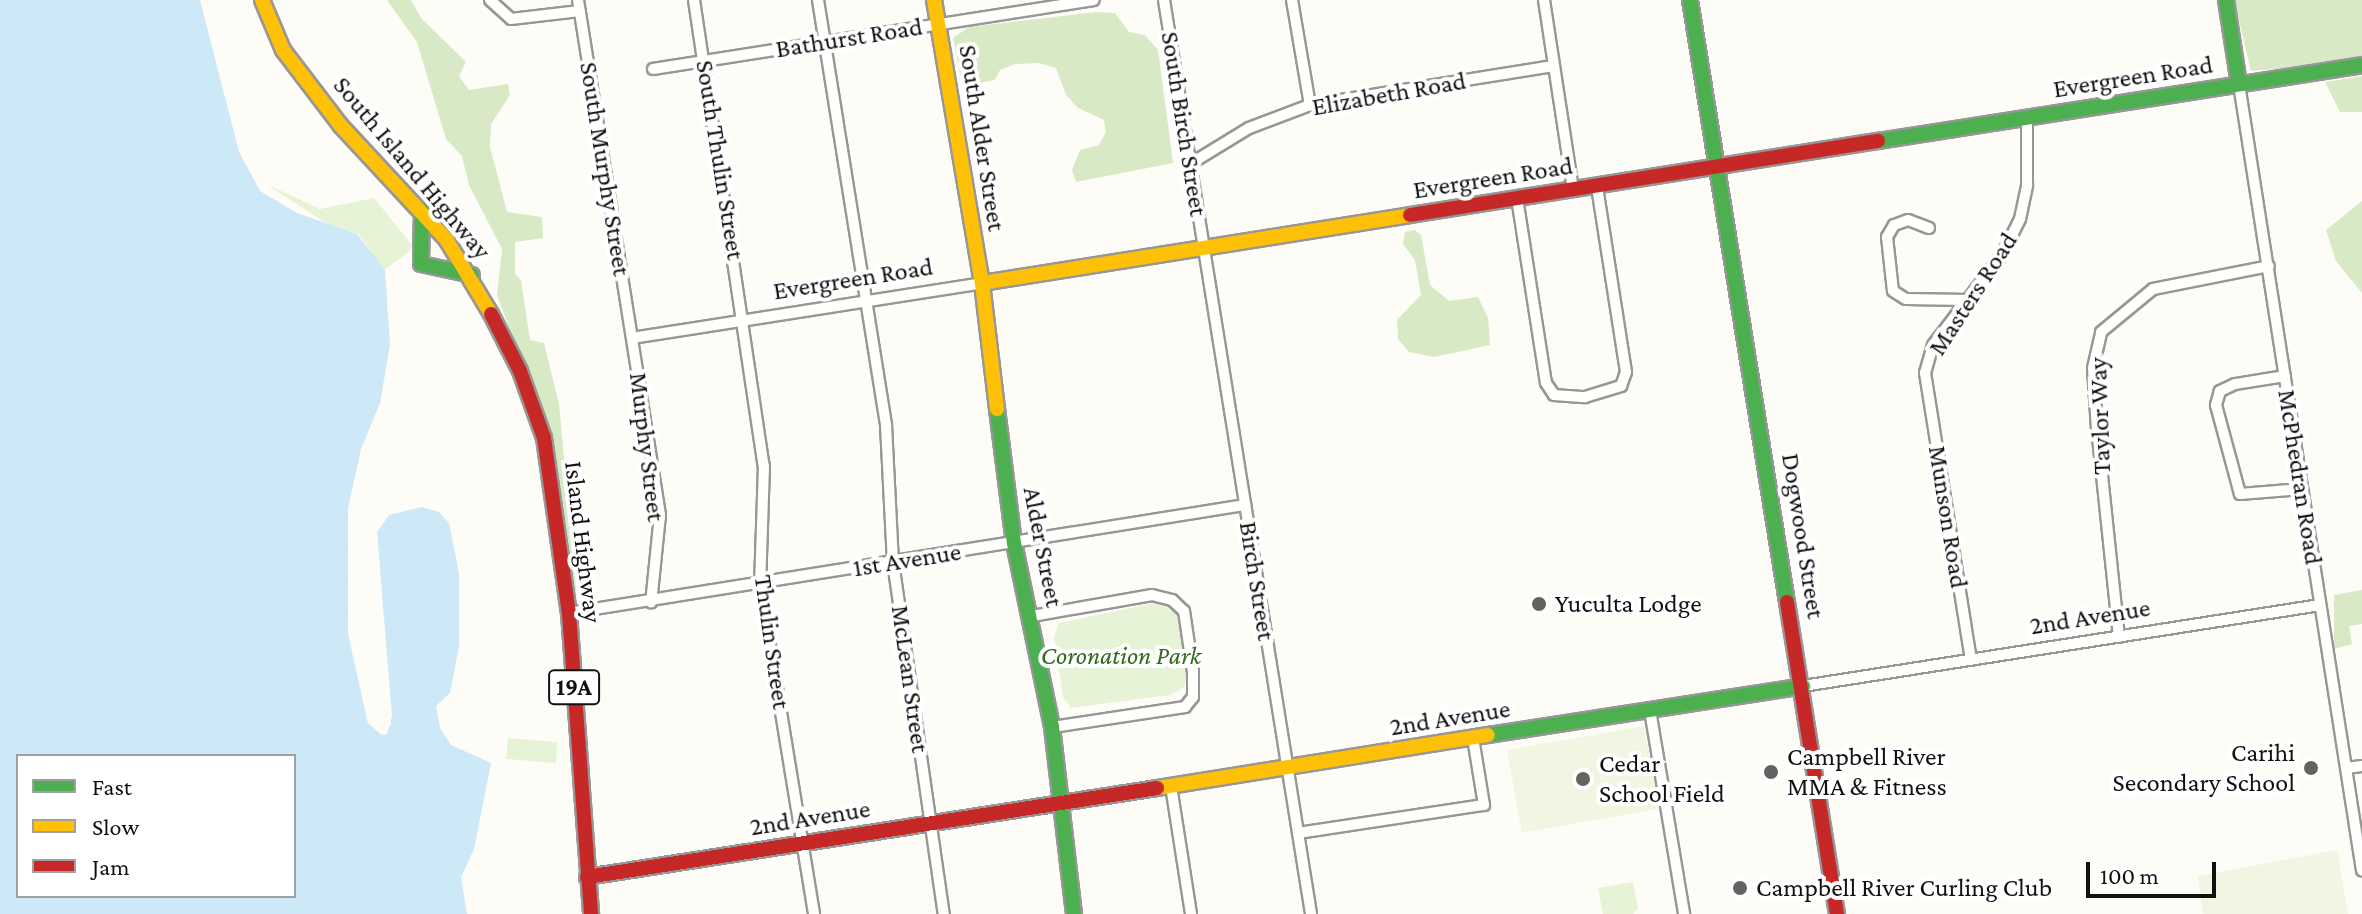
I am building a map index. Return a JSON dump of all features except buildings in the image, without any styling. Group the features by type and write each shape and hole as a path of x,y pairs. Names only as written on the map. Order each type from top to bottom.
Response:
{"street":[{"name":"South Island Highway","path":"262,0 293,63 341,126 422,211 472,275 520,371"},
{"path":"490,0 511,19 579,6"},
{"name":"South Thulin Street","path":"694,0 746,321"},
{"name":"McLean Street","path":"818,0 886,425 893,562 944,914"},
{"name":"South Alder Street","path":"934,0 982,283"},
{"name":"Bathurst Road","path":"653,69 1048,4 1094,0"},
{"name":"South Birch Street","path":"1164,0 1204,248"},
{"path":"1292,0 1310,105"},
{"path":"1544,0 1573,190"},
{"name":"Dogwood Street","path":"1690,0 1720,167 1837,914"},
{"path":"2226,0 2239,84"},
{"name":"South Murphy Street","path":"579,6 632,338"},
{"name":"Evergreen Road","path":"632,338 2362,65"},
{"name":"Elizabeth Road","path":"1190,164 1249,128 1310,105 1553,66"},
{"name":"McPhedran Road","path":"2239,84 2362,870"},
{"name":"Masters Road","path":"1925,373 1933,345 2002,255 2020,219 2027,185 2027,119"},
{"path":"1517,198 1546,383 1554,395 1576,398 1609,392 1621,386 1626,372 1597,186"},
{"path":"422,211 421,264 472,275"},
{"path":"1929,228 1908,220 1894,225 1887,237 1893,291 1906,299 1968,300"},
{"name":"Birch Street","path":"1204,248 1311,914"},
{"name":"Taylor Way","path":"2119,637 2093,368 2101,332 2153,289 2269,266"},
{"name":"Alder Street","path":"982,283 1014,543 1032,616 1052,727 1058,803 1074,914"},
{"name":"Thulin Street","path":"746,321 764,466 760,584 814,914"},
{"name":"Murphy Street","path":"632,338 660,515 651,603"},
{"name":"Island Highway","path":"520,371 547,449 569,613 591,914"},
{"name":"Munson Road","path":"1925,373 1971,660"},
{"path":"2285,376 2235,384 2220,391 2216,405 2240,494 2302,489"},
{"name":"1st Avenue","path":"569,613 651,603 1245,505"},
{"path":"1032,616 1152,595 1172,600 1184,611 1193,672 1193,697 1185,707 1052,727"},
{"name":"2nd Avenue","path":"587,877 2320,605"},
{"path":"1650,710 1684,914"},
{"path":"1298,833 1484,805 1473,738"},
{"path":"2346,768 2362,766"},
{"path":"1171,786 1191,914"}],"green space":[{"path":"387,0 411,0 421,18 466,62 459,76 469,90 508,84 510,95 491,124 490,147 507,212 542,217 543,238 515,242 515,274 521,280 530,340 544,343 559,404 577,601 553,446 497,295 502,249 469,185 462,156 446,139 417,42"},
{"path":"2234,0 2362,0 2362,61 2251,71"},
{"path":"1096,12 1115,13 1129,32 1145,35 1158,50 1173,163 1076,182 1072,170 1080,150 1099,145 1106,132 1104,120 1078,108 1066,95 1056,68 1039,63 1015,64 1000,70 995,80 970,85 961,79 953,38 969,27"},
{"path":"2362,76 2362,112 2340,112 2325,82"},
{"path":"266,184 320,209 374,198 412,245 410,251 383,271 359,234 332,227"},
{"path":"2362,201 2362,293 2336,261 2326,230"},
{"path":"1415,230 1421,235 1430,285 1449,301 1478,297 1488,318 1490,345 1434,357 1409,352 1398,339 1397,320 1421,295 1415,260 1403,244 1405,232"},
{"path":"2362,590 2362,624 2349,626 2352,644 2334,649 2334,595"},
{"name":"Coronation Park","path":"1159,602 1178,615 1188,675 1183,688 1170,695 1071,708 1063,697 1054,637 1059,623"},
{"name":"Cedar School Field","path":"1644,726 1659,809 1522,833 1507,750"},
{"path":"508,738 558,742 556,763 506,759"},
{"path":"2337,850 2348,914 2203,914 2198,876"},
{"path":"1633,882 1638,908 1633,914 1603,914 1598,888"}],"water":[{"path":"0,0 200,0 239,152 260,191 297,213 357,234 385,270 390,345 380,403 361,449 348,508 348,633 368,723 382,735 391,725 377,532 389,515 422,507 439,512 449,523 459,573 459,646 450,693 436,706 440,728 451,745 491,763 474,849 461,877 467,914 0,914"}],"pier":[{"path":"348,508 352,632 362,692 371,721 383,731 388,716 373,532 376,521 389,515 377,532 392,716 387,734 382,735 368,723 348,633"}],"traffic: fast":[{"path":"1690,0 1787,602"},
{"path":"2226,0 2239,84"},
{"path":"1878,141 2362,65"},
{"path":"422,211 421,264 472,275"},
{"path":"997,409 1014,543 1052,727 1074,914"},
{"path":"1488,735 1803,686"}],"traffic: slow":[{"path":"262,0 283,50 341,126 446,239 491,314"},
{"path":"934,0 982,283 997,409"},
{"path":"982,283 1410,215"},
{"path":"1157,788 1488,735"}],"traffic: jam":[{"path":"1410,215 1878,141"},
{"path":"491,314 520,371 544,438 569,613 591,914"},
{"path":"1787,602 1837,914"},
{"path":"587,877 1157,788"}],"place":[{"name":"Yuculta Lodge","path":"1539,604"},
{"name":"Carihi Secondary School","path":"2311,768"},
{"name":"Campbell River MMA & Fitness","path":"1771,772"},
{"name":"Cedar School Field","path":"1583,779"},
{"name":"Campbell River Curling Club","path":"1740,888"}]}
